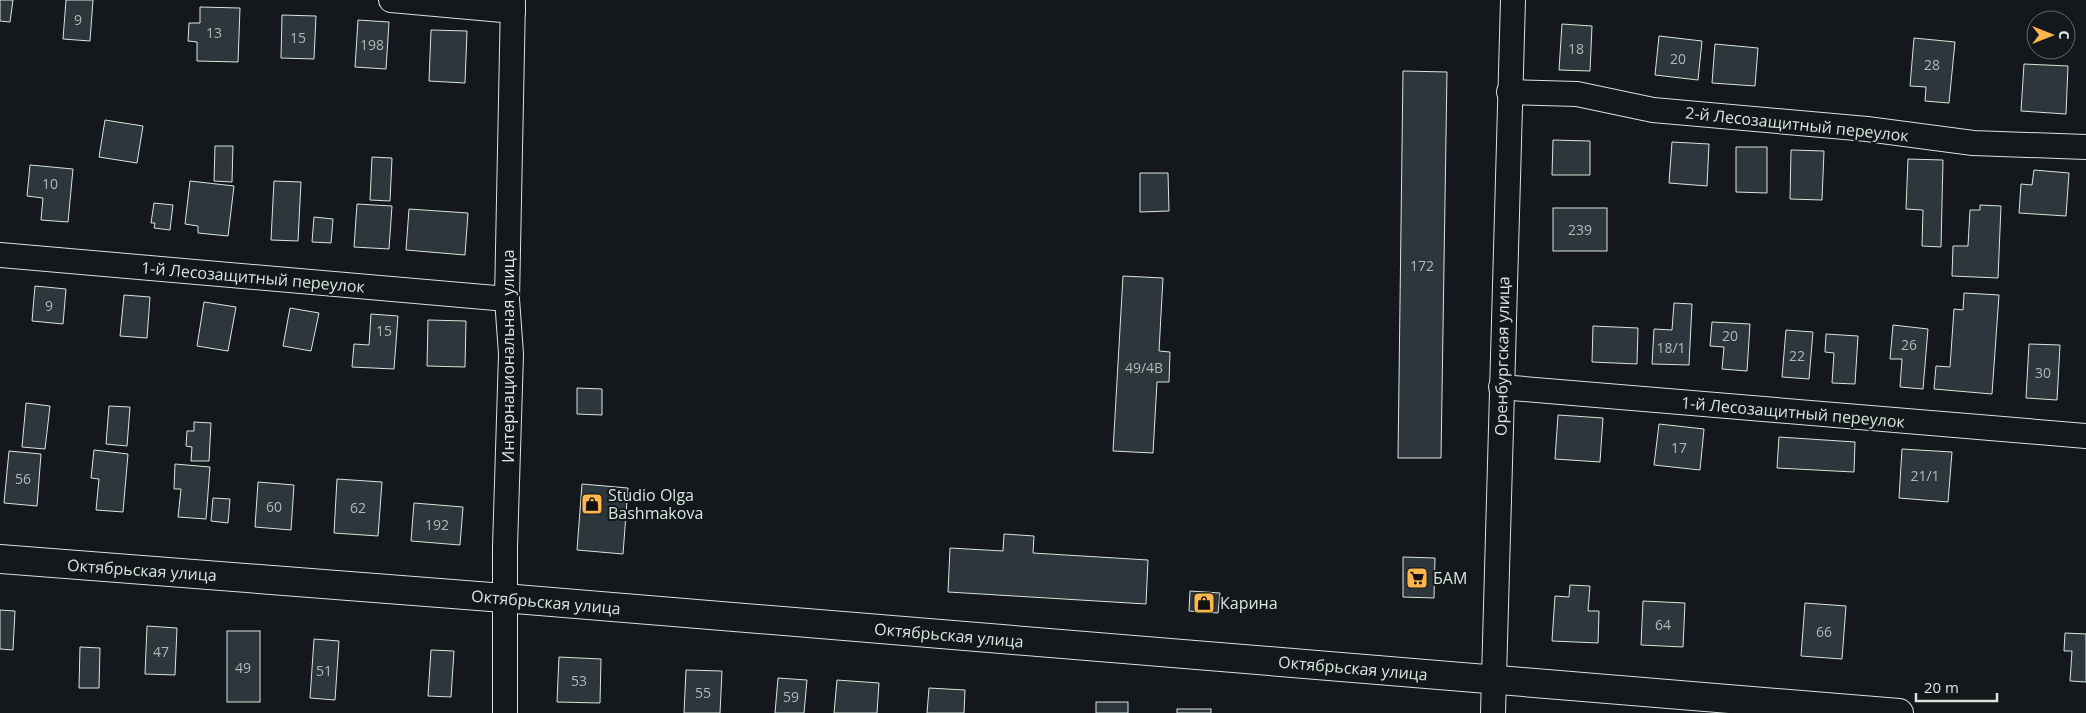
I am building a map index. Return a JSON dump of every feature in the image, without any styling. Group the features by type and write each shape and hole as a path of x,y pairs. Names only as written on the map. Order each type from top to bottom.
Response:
{"street":[{"path":"391,0 513,5"},
{"name":"Оренбургская улица","path":"1493,713 1513,0"},
{"name":"Интернациональная улица","path":"505,713 504,598 511,354 507,299 513,5"},
{"name":"2-й Лесозащитный переулок","path":"1509,92 1576,94 1653,110 1867,130 1973,143 2086,147"},
{"name":"1-й Лесозащитный переулок","path":"0,255 507,299"},
{"name":"1-й Лесозащитный переулок","path":"1501,387 2086,436"},
{"name":"Октябрьская улица","path":"0,559 504,598 1899,713"}],"building":[{"path":"0,0 13,0 10,22 0,21"},
{"path":"66,0 93,0 90,41 63,39"},
{"path":"200,7 240,8 238,62 197,61 197,42 188,41 189,23 200,23"},
{"path":"282,15 316,16 314,59 281,58"},
{"path":"358,20 389,22 386,69 355,67"},
{"path":"1562,24 1592,26 1590,71 1559,70"},
{"path":"431,30 467,31 465,83 429,81"},
{"path":"1659,36 1702,41 1698,80 1655,75"},
{"path":"1914,38 1955,42 1949,103 1925,101 1926,87 1910,86"},
{"path":"1715,44 1758,48 1755,86 1712,83"},
{"path":"2024,64 2068,66 2066,114 2021,111"},
{"path":"1403,71 1447,72 1441,458 1398,458"},
{"path":"105,120 143,126 137,163 99,157"},
{"path":"1553,140 1590,141 1590,175 1552,175"},
{"path":"1672,142 1709,144 1707,186 1669,183"},
{"path":"215,146 233,146 232,182 214,181"},
{"path":"1736,147 1767,147 1767,193 1736,192"},
{"path":"1791,150 1824,151 1822,200 1790,199"},
{"path":"372,157 392,158 390,201 370,200"},
{"path":"1908,159 1943,160 1941,247 1922,246 1923,210 1906,209"},
{"path":"30,165 73,169 68,222 41,220 43,198 27,196"},
{"path":"2034,170 2069,173 2066,216 2019,213 2021,184 2032,185"},
{"path":"1140,173 1168,173 1169,211 1140,212"},
{"path":"190,181 234,186 228,236 198,233 198,226 185,224"},
{"path":"274,181 301,182 298,241 271,240"},
{"path":"154,203 173,205 170,230 154,228 155,223 151,223"},
{"path":"357,204 392,206 389,249 354,247"},
{"path":"1980,205 2001,206 1998,278 1952,276 1953,246 1968,246 1970,210 1980,210"},
{"path":"1553,208 1607,208 1607,251 1553,251"},
{"path":"409,209 468,213 465,255 406,250"},
{"path":"314,217 333,219 331,243 312,242"},
{"path":"1123,276 1163,278 1159,351 1170,352 1169,382 1157,382 1153,453 1113,451"},
{"path":"35,286 66,289 63,324 32,321"},
{"path":"1964,293 1999,295 1992,394 1934,389 1936,366 1950,367 1954,309 1963,310"},
{"path":"124,295 150,297 147,338 120,336"},
{"path":"204,302 236,307 228,351 197,346"},
{"path":"1674,303 1692,304 1689,365 1652,364 1654,329 1672,330"},
{"path":"290,308 319,313 311,351 283,346"},
{"path":"371,314 398,316 394,369 352,367 354,344 369,345"},
{"path":"428,320 466,321 465,367 427,366"},
{"path":"1712,322 1750,324 1747,371 1722,369 1724,347 1710,346"},
{"path":"1893,325 1928,329 1923,389 1900,387 1902,359 1890,359"},
{"path":"1593,326 1638,328 1637,364 1592,362"},
{"path":"1786,330 1813,332 1809,379 1782,377"},
{"path":"1826,334 1858,336 1855,384 1832,383 1834,353 1825,352"},
{"path":"2029,344 2060,345 2057,400 2026,398"},
{"path":"577,388 602,389 602,415 577,414"},
{"path":"26,403 50,406 45,449 22,447"},
{"path":"109,406 130,407 127,446 106,444"},
{"path":"1558,415 1603,418 1600,462 1555,459"},
{"path":"194,422 211,423 209,461 191,461 192,447 186,446 187,431 194,431"},
{"path":"1659,424 1704,429 1700,470 1654,465"},
{"path":"1779,437 1855,442 1854,472 1777,468"},
{"path":"1902,449 1952,452 1948,502 1899,498"},
{"path":"94,450 128,454 123,512 96,510 99,479 91,478"},
{"path":"9,451 41,454 37,506 4,503"},
{"path":"175,464 210,467 206,519 178,517 181,489 174,489"},
{"path":"337,479 382,482 378,536 334,533"},
{"path":"258,482 294,485 291,530 255,527"},
{"path":"582,484 628,488 623,554 577,550"},
{"path":"213,498 230,499 228,523 211,521"},
{"path":"414,503 463,507 460,545 411,541"},
{"path":"1004,534 1034,536 1033,553 1148,560 1146,604 948,592 950,548 1003,551"},
{"path":"1403,557 1435,558 1434,598 1403,597"},
{"path":"1570,585 1590,586 1588,611 1599,611 1598,643 1552,641 1555,596 1569,597"},
{"path":"1190,591 1220,593 1218,613 1189,611"},
{"path":"1643,601 1685,603 1683,647 1641,645"},
{"path":"1805,603 1846,606 1842,659 1801,656"},
{"path":"0,610 15,611 13,650 0,649"},
{"path":"147,626 177,628 175,675 145,674"},
{"path":"227,631 260,631 260,702 227,702"},
{"path":"2065,633 2086,634 2086,682 2070,681 2072,651 2064,651"},
{"path":"314,639 339,641 335,700 310,698"},
{"path":"80,647 100,648 99,688 79,688"},
{"path":"431,650 454,651 451,697 428,696"},
{"path":"559,657 601,659 600,703 557,702"},
{"path":"686,670 722,671 720,713 684,713"},
{"path":"778,678 807,680 804,713 775,713"},
{"path":"837,680 879,683 877,713 834,713"},
{"path":"929,688 965,690 964,713 927,713"},
{"path":"1096,702 1128,702 1128,713 1096,713"},
{"path":"1177,709 1211,709 1211,713 1177,713"}],"place":[{"name":"Studio Olga Bashmakova","path":"592,504"},
{"name":"БАМ","path":"1417,578"},
{"name":"Карина","path":"1204,603"}]}
